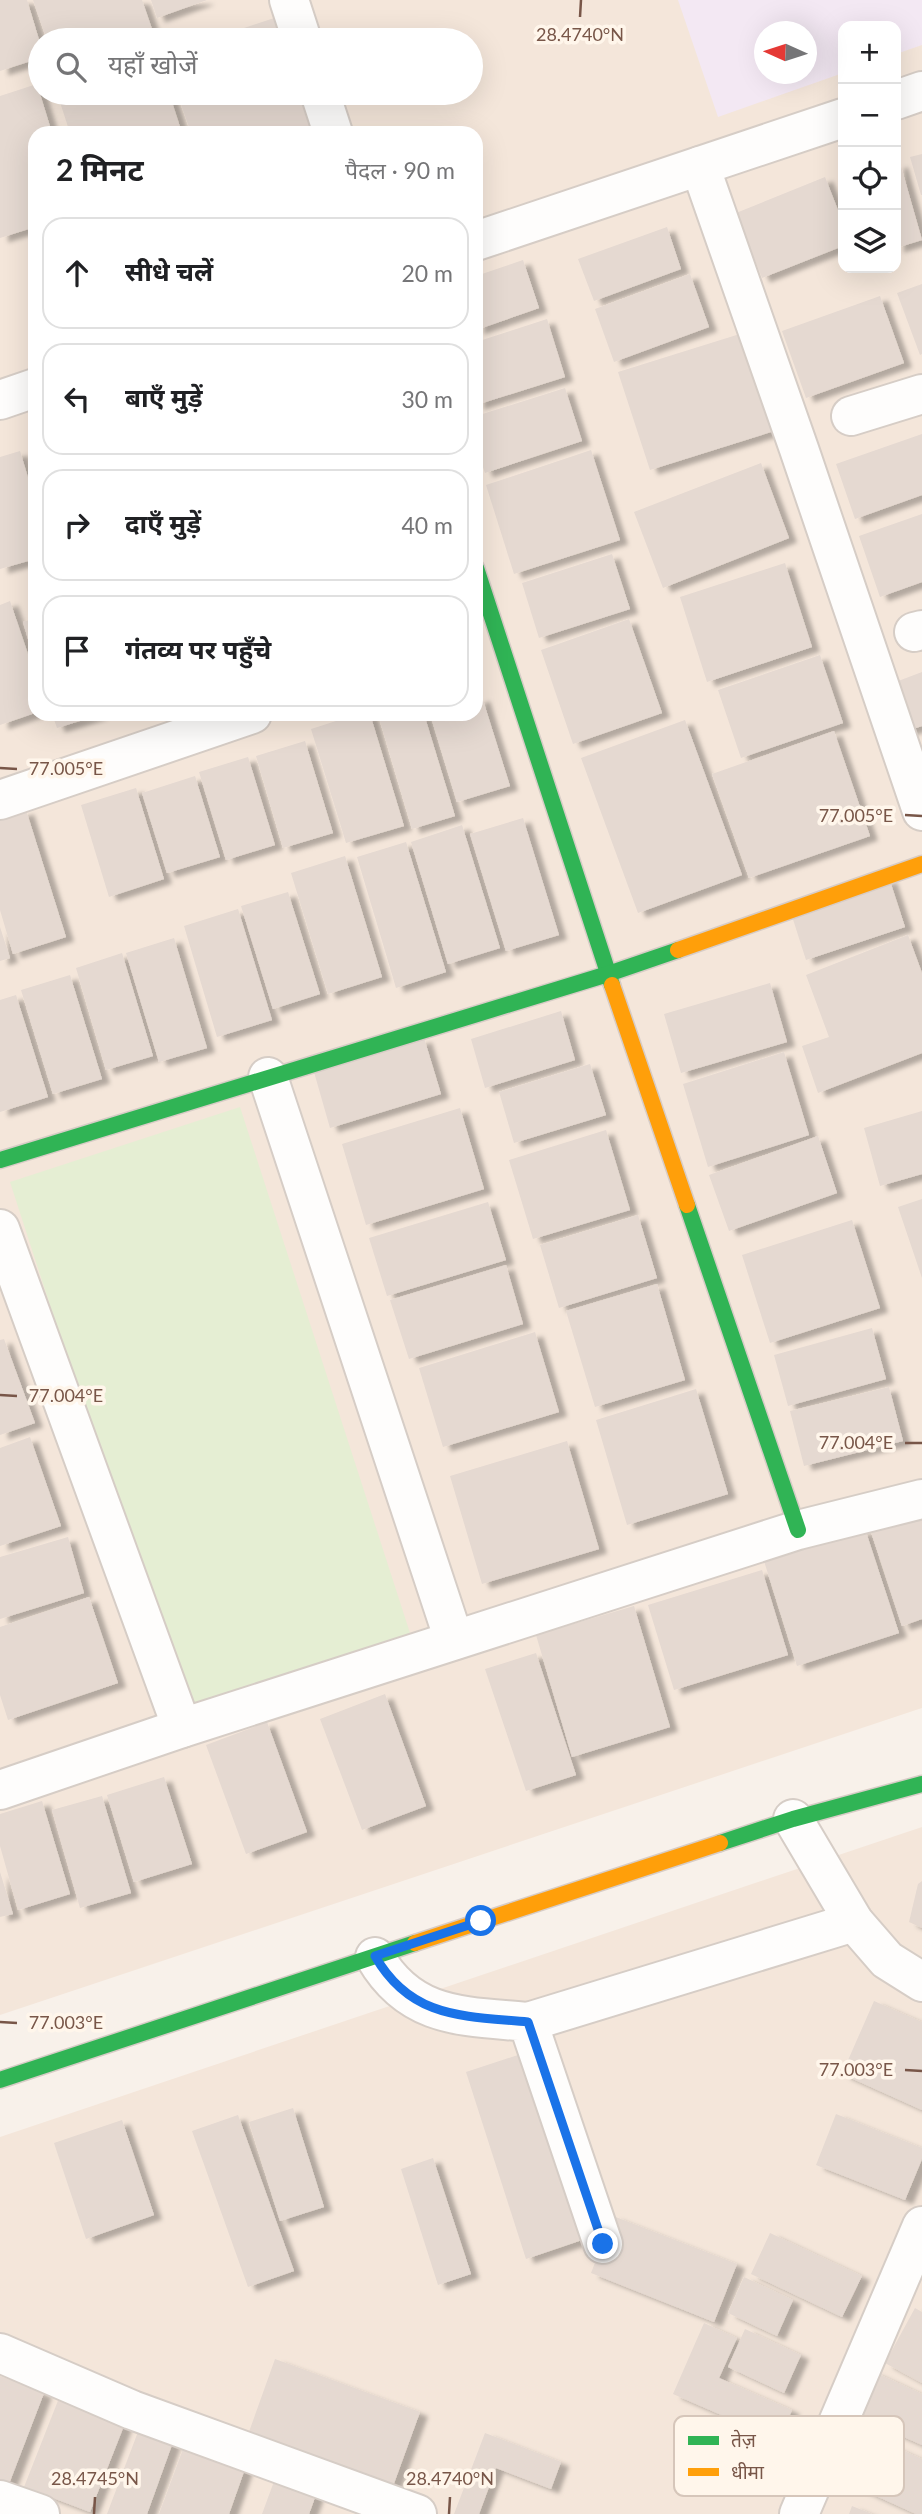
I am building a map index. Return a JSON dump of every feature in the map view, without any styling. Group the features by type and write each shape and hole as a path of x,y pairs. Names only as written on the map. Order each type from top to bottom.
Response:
{"street":[{"path":"289,0 298,28"},
{"path":"901,98 922,91"},
{"path":"324,105 331,126"},
{"path":"483,238 838,120"},
{"path":"700,166 922,811"},
{"path":"0,400 28,390"},
{"path":"851,416 922,394"},
{"path":"483,614 486,634 608,974 798,1530"},
{"path":"0,800 231,721"},
{"path":"0,1160 608,974 922,864"},
{"path":"268,1077 454,1640"},
{"path":"0,1229 182,1728"},
{"path":"0,1790 182,1728 798,1530 922,1499"},
{"path":"0,2080 793,1819 922,1784"},
{"path":"793,1819 855,1922 887,1960 922,1982"},
{"path":"375,1956 387,1978 412,1999 449,2013 528,2022 855,1922"},
{"path":"528,2022 603,2244"},
{"path":"841,2416 922,2226"},
{"path":"0,2353 132,2410 417,2514"},
{"path":"799,2514 807,2496"},
{"path":"0,2500 40,2514"}],"shaded area":[{"path":"0,0 922,0 922,1708 0,2015"},
{"path":"678,0 922,0 922,45 901,52 901,21 838,21 838,75 817,82 817,21 754,21 754,84 812,84 718,117"},
{"path":"922,1827 922,2514 0,2514 0,2137"}],"green space":[{"path":"240,1107 410,1633 181,1709 10,1182"}],"building":[{"path":"0,0 27,0 35,28 28,28 28,62 0,71"},
{"path":"33,0 142,0 152,28 43,28"},
{"path":"151,0 207,0 157,18"},
{"path":"283,15 287,28 244,28"},
{"path":"28,87 28,105 43,105 50,126 28,126 28,229 0,238 0,96"},
{"path":"61,105 173,105 180,126 68,126"},
{"path":"181,105 312,105 319,126 189,126"},
{"path":"922,154 922,195 921,195 910,157"},
{"path":"901,166 922,240 901,246"},
{"path":"825,177 838,210 838,248 762,278 736,213"},
{"path":"667,227 681,269 594,301 578,259"},
{"path":"523,260 539,308 483,328 483,274"},
{"path":"690,274 709,327 614,362 595,309"},
{"path":"922,284 922,354 920,355 897,293"},
{"path":"880,296 904,363 806,398 782,331"},
{"path":"547,319 565,377 483,403 483,340"},
{"path":"743,333 774,431 650,470 618,372"},
{"path":"565,388 582,441 485,473 483,414"},
{"path":"922,434 922,495 855,519 836,464"},
{"path":"591,450 620,540 514,574 486,485"},
{"path":"20,451 28,478 28,561 0,569 0,457"},
{"path":"761,463 789,538 663,588 634,512"},
{"path":"922,514 922,582 880,597 859,536"},
{"path":"612,554 630,609 539,638 522,583"},
{"path":"785,563 812,647 707,682 680,597"},
{"path":"10,601 28,654 28,715 0,725 0,605"},
{"path":"629,619 662,713 573,744 541,650"},
{"path":"28,620 28,639 23,622"},
{"path":"820,655 843,723 741,758 718,690"},
{"path":"922,672 922,726 901,733 885,686"},
{"path":"483,700 510,786 457,802 432,721 483,721"},
{"path":"685,720 742,875 638,913 581,758"},
{"path":"54,721 80,721 57,728"},
{"path":"336,721 372,721 404,826 346,843 311,729"},
{"path":"380,721 426,721 455,816 412,829"},
{"path":"834,731 870,836 749,878 712,774"},
{"path":"305,741 333,833 283,848 256,756"},
{"path":"248,757 275,845 226,860 199,772"},
{"path":"195,776 220,857 167,873 142,793"},
{"path":"136,788 164,879 109,897 81,805"},
{"path":"26,810 66,937 13,954 0,910 0,818"},
{"path":"523,818 559,935 506,951 470,834"},
{"path":"462,825 500,948 448,964 411,842"},
{"path":"406,842 446,972 396,988 357,857"},
{"path":"345,856 382,977 328,994 291,873"},
{"path":"889,878 905,927 806,960 790,910"},
{"path":"288,892 320,994 273,1009 241,906"},
{"path":"238,909 272,1020 217,1037 184,926"},
{"path":"0,927 10,958 0,961"},
{"path":"908,935 922,973 922,1053 818,1093 802,1046 829,1037 806,975"},
{"path":"174,938 207,1048 159,1062 126,953"},
{"path":"122,953 153,1056 106,1070 76,968"},
{"path":"70,975 102,1079 53,1094 21,990"},
{"path":"770,983 787,1042 681,1073 664,1014"},
{"path":"16,995 48,1097 0,1112 0,1000"},
{"path":"561,1011 575,1060 485,1088 471,1039"},
{"path":"424,1038 441,1094 330,1128 314,1072"},
{"path":"784,1052 809,1135 708,1167 683,1084"},
{"path":"590,1064 606,1115 514,1143 499,1092"},
{"path":"460,1108 484,1189 366,1225 342,1144"},
{"path":"922,1111 922,1174 880,1186 864,1128"},
{"path":"606,1130 630,1210 533,1239 509,1160"},
{"path":"818,1136 837,1193 729,1231 709,1175"},
{"path":"922,1199 922,1278 898,1207"},
{"path":"488,1202 506,1260 387,1296 369,1238"},
{"path":"638,1215 657,1278 559,1308 540,1245"},
{"path":"852,1220 880,1308 770,1343 742,1255"},
{"path":"506,1265 523,1324 409,1359 390,1300"},
{"path":"657,1284 685,1380 595,1407 566,1311"},
{"path":"872,1328 886,1379 788,1406 774,1355"},
{"path":"535,1332 559,1412 443,1447 419,1368"},
{"path":"4,1339 35,1423 0,1435 0,1340"},
{"path":"889,1387 903,1441 804,1466 790,1411"},
{"path":"696,1389 728,1494 627,1525 596,1420"},
{"path":"30,1437 61,1526 0,1546 0,1448"},
{"path":"567,1441 599,1549 482,1584 450,1476"},
{"path":"922,1516 922,1619 902,1626 871,1532"},
{"path":"865,1529 899,1633 797,1666 764,1561"},
{"path":"68,1537 84,1593 0,1619 0,1557"},
{"path":"762,1570 788,1655 674,1690 648,1605"},
{"path":"89,1597 118,1683 8,1720 0,1695 0,1627"},
{"path":"634,1606 670,1727 572,1757 536,1635"},
{"path":"536,1653 576,1775 526,1791 485,1669"},
{"path":"385,1694 426,1806 362,1830 320,1719"},
{"path":"267,1722 307,1832 246,1854 206,1745"},
{"path":"164,1777 192,1864 134,1882 107,1795"},
{"path":"102,1796 131,1893 80,1908 52,1810"},
{"path":"42,1801 70,1894 18,1910 0,1846 0,1814"},
{"path":"0,1872 13,1914 0,1917"},
{"path":"922,1881 922,1928 909,1922 918,1884"},
{"path":"874,2001 922,2022 922,2110 842,2074"},
{"path":"521,2054 582,2240 526,2259 466,2072"},
{"path":"293,2108 324,2207 280,2221 249,2122"},
{"path":"836,2114 922,2148 922,2159 905,2200 816,2165"},
{"path":"238,2115 294,2271 248,2287 192,2131"},
{"path":"122,2120 154,2215 86,2239 54,2143"},
{"path":"433,2158 471,2274 438,2285 401,2169"},
{"path":"613,2216 737,2264 714,2322 591,2273"},
{"path":"770,2233 862,2276 842,2317 751,2274"},
{"path":"744,2277 793,2300 777,2336 728,2313"},
{"path":"915,2308 922,2312 922,2383 885,2363"},
{"path":"704,2323 737,2338 719,2378 792,2410 789,2416 724,2416 673,2394"},
{"path":"745,2329 801,2355 784,2393 728,2367"},
{"path":"275,2359 420,2412 389,2497 245,2443"},
{"path":"872,2371 922,2394 922,2445 904,2437 904,2416 854,2415"},
{"path":"0,2376 44,2393 7,2489 0,2487"},
{"path":"61,2393 127,2418 90,2512 24,2487"},
{"path":"139,2429 173,2442 147,2514 107,2514"},
{"path":"485,2433 561,2462 551,2489 496,2468 479,2514 454,2514"},
{"path":"186,2441 247,2463 229,2514 159,2514"},
{"path":"904,2451 922,2459 922,2514 916,2514 876,2496 904,2496"},
{"path":"276,2476 317,2492 309,2514 262,2514"},
{"path":"852,2506 872,2514 849,2514"}],"traffic: fast":[{"path":"483,589 612,985"},
{"path":"0,1160 608,974 678,950"},
{"path":"687,1205 798,1530"},
{"path":"720,1843 793,1819 922,1784"},
{"path":"0,2080 415,1943"}],"traffic: slow":[{"path":"678,950 922,864"},
{"path":"612,985 687,1205"},
{"path":"415,1943 720,1843"}],"route":[{"path":"481,1921 375,1956 387,1978 412,1999 449,2013 528,2022 603,2244"}]}
